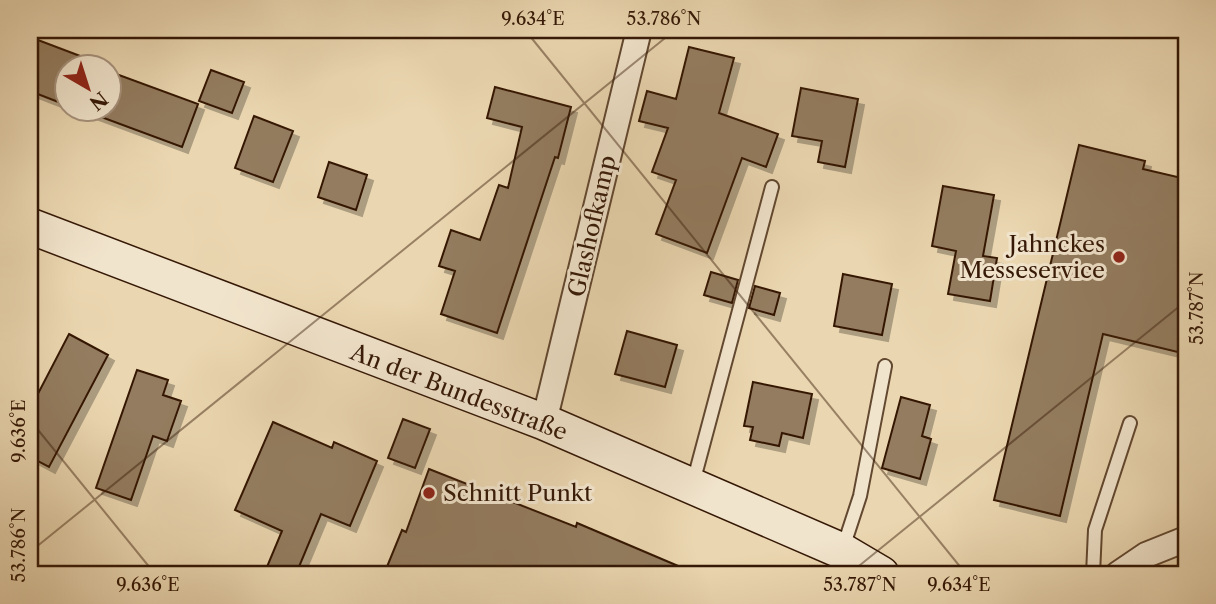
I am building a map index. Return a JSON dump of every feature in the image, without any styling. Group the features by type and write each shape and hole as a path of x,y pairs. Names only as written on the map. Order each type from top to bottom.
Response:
{"main road":[{"name":"An der Bundesstraße","path":"30,226 544,422 842,551 881,574"}],"street":[{"name":"Glashofkamp","path":"544,422 639,30"},
{"path":"1118,574 1146,555 1186,539"}],"lane":[{"path":"692,487 772,187"},
{"path":"842,551 860,496 885,366"},
{"path":"1093,574 1095,530 1130,423"}],"building":[{"path":"30,37 70,52 52,52 52,100 30,91"},
{"path":"689,47 734,58 719,113 778,134 766,167 742,158 707,253 656,234 676,180 652,172 668,128 639,121 647,91 676,99"},
{"path":"211,70 244,82 232,113 199,101"},
{"path":"122,76 198,104 182,147 115,122 122,122"},
{"path":"495,87 571,107 558,158 555,157 497,333 441,314 455,271 439,266 451,230 480,240 499,185 508,188 522,127 487,118"},
{"path":"801,88 858,99 845,167 818,162 822,141 792,136"},
{"path":"254,116 293,131 273,182 235,168"},
{"name":"Jahnckes Messeservice","path":"1079,145 1145,161 1143,169 1186,179 1186,354 1103,334 1060,516 994,500"},
{"path":"329,162 367,175 356,210 318,197"},
{"path":"943,186 994,195 983,256 997,258 990,301 948,294 956,251 932,246"},
{"path":"711,272 738,280 732,303 704,295"},
{"path":"843,274 892,284 882,335 834,326"},
{"path":"755,286 780,293 774,315 749,308"},
{"path":"627,331 677,345 665,387 615,374"},
{"path":"69,334 108,355 49,467 30,457 30,409"},
{"path":"137,370 168,380 163,395 181,401 167,441 153,436 131,500 96,488"},
{"path":"753,382 812,394 803,438 782,433 779,446 750,440 753,427 744,426"},
{"path":"901,397 930,405 922,436 931,439 920,479 882,468"},
{"path":"403,419 430,429 415,468 388,458"},
{"path":"273,422 332,448 334,442 377,461 350,526 321,514 296,574 264,574 282,531 235,510"},
{"path":"429,469 576,527 577,523 697,574 384,574 402,530 406,532"}],"place":[{"name":"Jahnckes Messeservice","path":"1119,257"},
{"name":"Schnitt Punkt","path":"429,493"}]}
